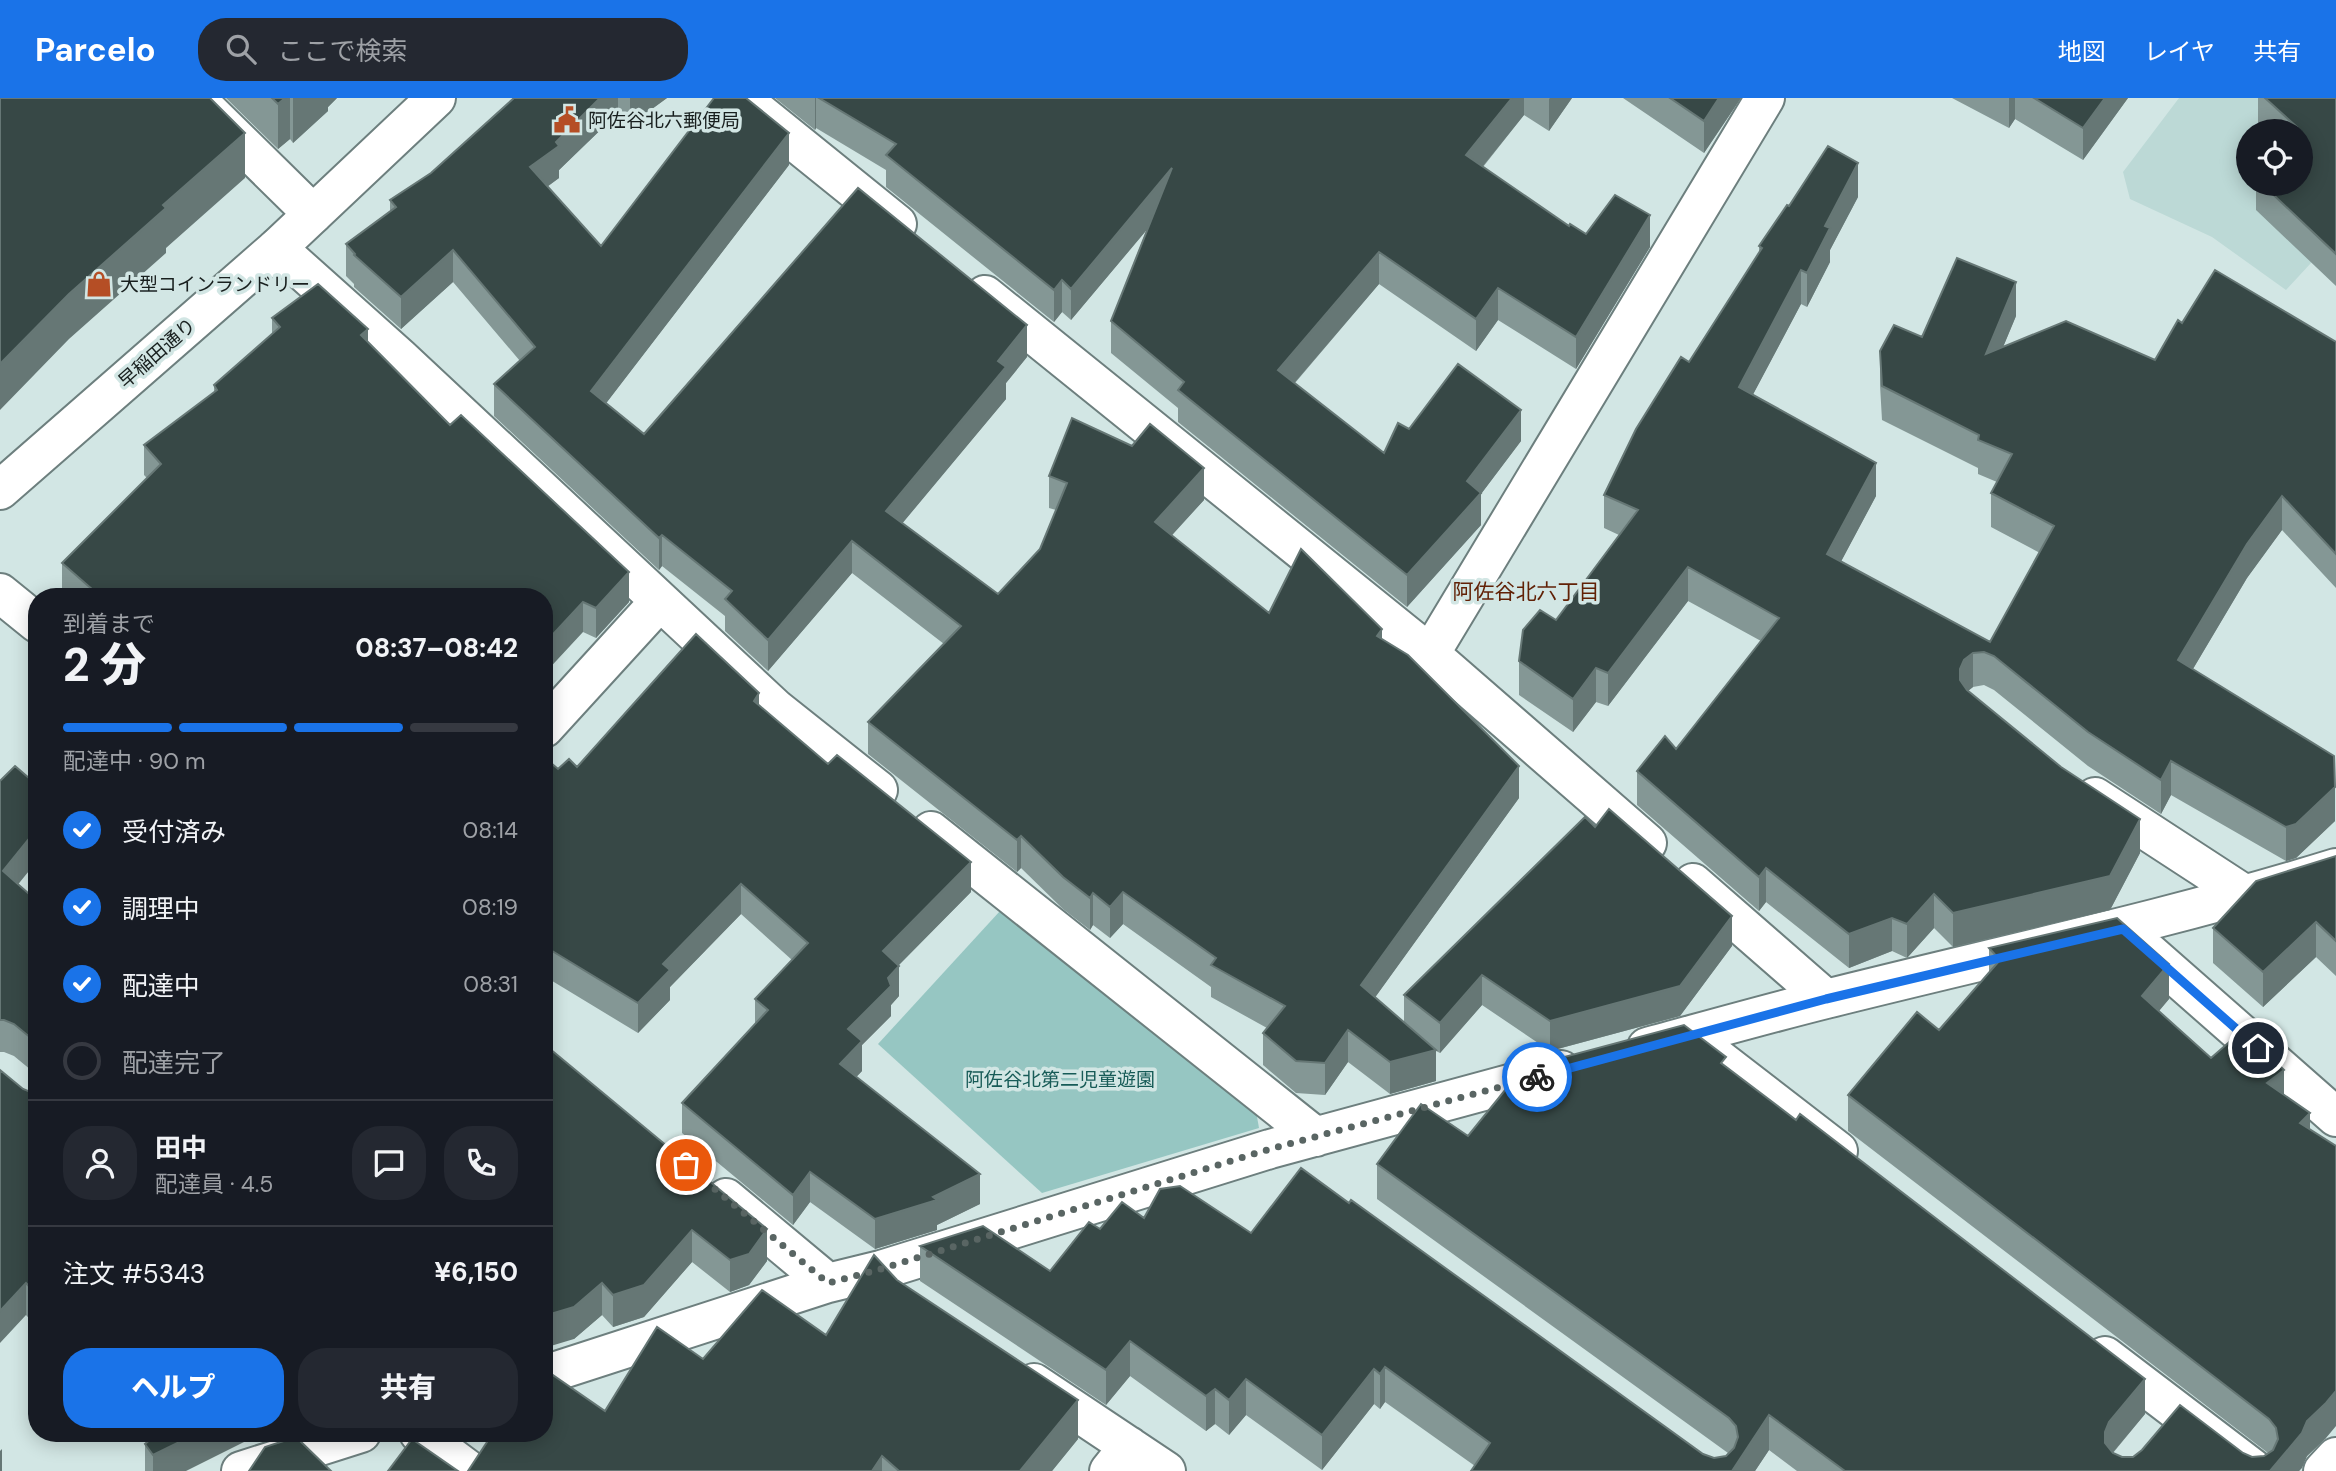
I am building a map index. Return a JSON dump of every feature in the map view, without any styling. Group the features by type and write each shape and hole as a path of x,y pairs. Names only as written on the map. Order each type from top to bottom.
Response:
{"street":[{"path":"195,98 313,215"},
{"name":"早稲田通り","path":"0,490 313,215 436,98"},
{"path":"741,98 925,246"},
{"path":"1430,654 1765,98"},
{"path":"276,248 400,358 776,709 1316,1136"},
{"path":"957,272 1430,654 1826,999"},
{"path":"0,593 28,616"},
{"path":"553,718 660,601"},
{"path":"2065,775 2247,896"},
{"path":"553,1372 828,1283 1270,1149 1826,999 2123,929 2247,896 2336,868"},
{"path":"2123,929 2336,1117"},
{"path":"1689,1036 1866,1172"},
{"path":"1270,1149 1304,1173"},
{"path":"702,1178 828,1283"},
{"path":"881,1269 909,1301"},
{"path":"2077,1334 2256,1471"},
{"path":"1002,1362 1119,1458 1166,1471"},
{"path":"2151,1441 2176,1411"},
{"path":"242,1471 333,1442"},
{"path":"431,1442 470,1471"},
{"path":"2323,1471 2336,1457"}],"shaded area":[{"path":"2179,98 2336,98 2336,236 2286,290 2212,237 2130,199 2123,172"}],"green space":[{"name":"阿佐谷北第二児童遊園","path":"1000,911 1256,1111 1259,1128 1042,1193 878,1044"}],"building":[{"path":"0,98 210,98 245,133 163,205 166,208 69,294 0,364"},
{"path":"272,98 285,98 278,104"},
{"path":"514,98 600,98 556,142 559,146 530,167 601,246 714,98 746,98 789,133 591,391 644,434 858,188 1027,325 998,361 1006,367 886,511 998,594 1040,549 1067,483 1049,476 1072,418 1132,446 1150,424 1204,468 1155,522 1269,613 1301,549 1382,629 1377,636 1408,655 1519,766 1361,985 1436,1050 1390,1062 1348,1030 1325,1063 1296,1061 1263,1033 1285,1006 1211,965 1216,958 1123,892 1110,907 1093,893 1090,898 1063,877 1021,836 1017,840 868,722 961,626 852,541 768,640 725,599 732,591 662,535 659,538 494,384 535,347 453,250 401,297 354,255 346,244 396,207 390,200 431,173"},
{"path":"819,98 1512,98 1466,155 1569,226 1570,224 1586,234 1615,195 1650,215 1576,337 1498,288 1476,319 1379,252 1278,370 1384,453 1398,423 1409,429 1458,364 1521,410 1467,481 1481,493 1407,575 1178,390 1184,382 1111,321 1172,168 1071,289 1062,280 1054,290 886,155 896,144"},
{"path":"1670,98 1719,98 1704,121"},
{"path":"2034,98 2105,98 2083,128"},
{"path":"2265,98 2336,98 2336,254 2275,196 2313,196 2313,119 2288,119"},
{"path":"1828,146 1858,163 1825,226 1830,228 1807,273 1801,270 1739,387 1876,463 1827,554 1990,642 2054,526 1991,493 2012,454 1978,440 1979,435 1882,386 1880,351 1894,325 1922,337 1957,258 2016,282 1986,354 2066,321 2155,360 2178,320 2182,323 2215,270 2336,342 2336,554 2282,496 2247,544 2178,660 2334,756 2335,787 2296,824 2286,827 2171,761 2161,780 2088,732 1994,656 1984,652 1973,653 1964,660 1960,669 1960,680 1967,690 2061,767 2140,819 2110,876 1953,913 1934,894 1907,924 1892,918 1849,934 1766,868 1759,877 1637,771 1665,736 1676,749 1779,618 1688,567 1608,673 1596,668 1573,699 1519,661 1523,630 1540,610 1556,620 1638,510 1604,495 1636,429 1681,357 1689,362 1762,248 1759,246"},
{"path":"318,284 368,329 361,335 450,425 461,415 629,572 596,608 583,602 553,634 553,588 91,588 62,563 161,464 144,445 217,390 214,385 280,327 272,318"},
{"path":"696,634 759,693 754,701 828,764 837,755 971,862 883,951 899,966 888,978 891,986 848,1029 862,1041 840,1064 980,1174 933,1197 937,1200 875,1219 810,1172 793,1195 682,1103 768,1010 755,999 808,943 741,884 663,964 670,970 638,1003 553,951 553,765 558,769 569,759 577,767"},
{"path":"15,766 28,777 28,840 3,871 28,893 28,1036 14,1024 0,1020 0,781"},
{"path":"1609,809 1732,916 1680,986 1550,1021 1482,975 1440,1023 1404,995 1585,817 1595,827"},
{"path":"2336,856 2336,941 2316,922 2263,972 2213,928 2256,881"},
{"path":"2117,918 2169,964 2142,996 2211,1058 2243,1030 2284,1070 2267,1083 2310,1113 2300,1123 2336,1146 2336,1391 2307,1421 2302,1433 2270,1471 1845,1471 1769,1415 1732,1471 1471,1471 1490,1443 1385,1367 1380,1374 1374,1369 1322,1435 1246,1379 1229,1400 1215,1389 1206,1396 1130,1341 1106,1370 920,1246 983,1226 1050,1271 1089,1222 1100,1229 1122,1202 1144,1218 1160,1189 1180,1186 1251,1233 1301,1168 1349,1203 1351,1200 1703,1454 1714,1458 1726,1456 1734,1448 1738,1437 1736,1426 1729,1418 1377,1164 1421,1104 1468,1136 1523,1068 1684,1025 1726,1057 1721,1063 1796,1120 1800,1114 2145,1379 2109,1422 2105,1443 2113,1453 2122,1457 2133,1457 2180,1405 2243,1453 2252,1457 2264,1456 2273,1450 2278,1439 2276,1428 2269,1419 1848,1095 1917,1012 1939,1030 2000,960 1989,948"},
{"path":"553,1051 767,1229 749,1254 730,1260 692,1230 644,1285 613,1295 602,1283 574,1307 553,1313"},
{"path":"0,1070 28,1091 28,1285 26,1283 0,1311"},
{"path":"874,1255 897,1280 1078,1400 1020,1471 899,1471 882,1456 872,1471 468,1471 487,1442 553,1442 553,1375 605,1411 657,1327 703,1359 762,1290 826,1335"},
{"path":"147,1442 180,1442 153,1455 145,1444"},
{"path":"280,1442 301,1442 331,1471 249,1471 265,1447"},
{"path":"410,1442 416,1442 458,1471 388,1471"}],"way so far":[{"path":"686,1165 828,1283 1270,1149 1537,1077"}],"place":[{"name":"阿佐谷北六郵便局","path":"567,120"},
{"name":"大型コインランドリー","path":"99,284"}],"district":[{"name":"阿佐谷北六丁目","path":"1526,592"}],"route":[{"path":"1537,1077 1826,999 2123,929 2258,1048"}]}
